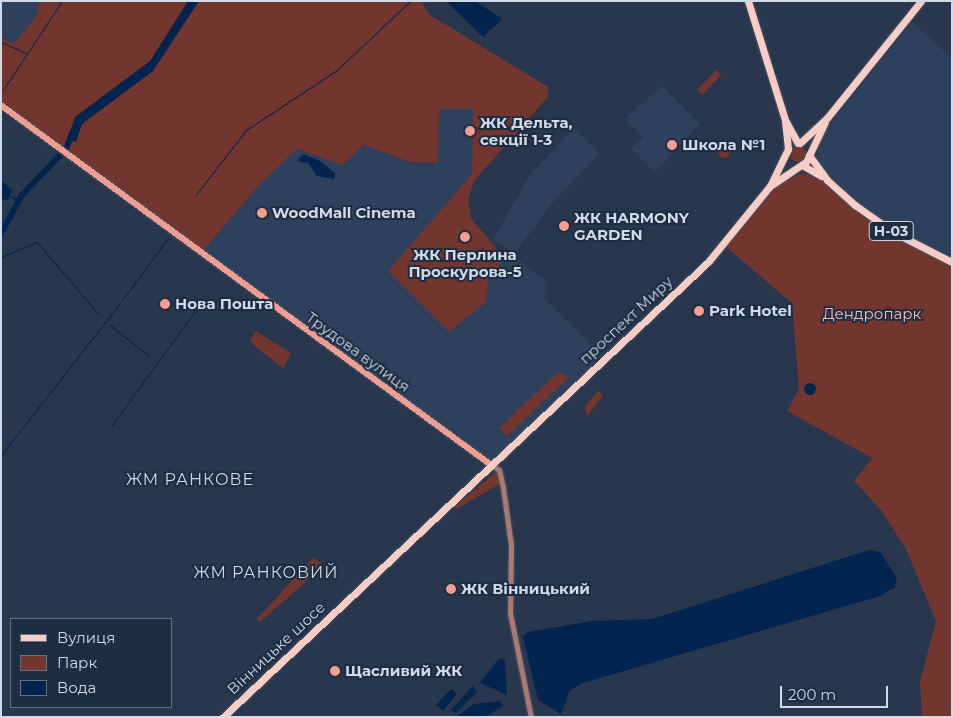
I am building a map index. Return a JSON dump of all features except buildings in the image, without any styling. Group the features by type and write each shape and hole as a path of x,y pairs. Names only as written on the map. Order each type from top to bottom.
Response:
{"main road":[{"name":"Н-03","path":"748,1 785,120 787,150 790,162 800,165 827,180 893,232 952,262"},
{"path":"787,150 799,143 827,118 920,1"},
{"name":"Трудова вулиця","path":"1,105 490,464"},
{"path":"809,154 827,118"},
{"name":"Н-03","path":"785,120 799,143 827,180"},
{"name":"проспект Миру","path":"392,557 696,274 770,186 787,150"},
{"name":"проспект Миру","path":"770,186 800,165 809,154"},
{"name":"Вінницьке шосе","path":"223,717 392,557"}],"street":[{"name":"Трудова вулиця","path":"490,464 499,470 503,488 511,545 510,613 531,717"}],"shaded area":[{"path":"1,1 39,1 37,15 15,43 1,39"},
{"path":"912,22 952,58 952,260 894,231 856,204 821,171 818,159 819,138"},
{"path":"662,86 700,123 655,172 631,149 643,137 624,119"},
{"path":"438,109 473,109 472,174 389,271 486,302 488,281 505,259 516,258 546,281 544,298 604,357 490,462 203,251 258,186 297,149 342,165 364,145 410,162 437,163"},
{"path":"574,128 600,153 554,201 515,253 493,240 529,176"}],"green space":[{"path":"39,1 421,1 430,15 548,87 548,97 474,181 468,199 471,218 505,259 488,281 486,302 449,332 388,271 472,174 473,109 439,109 438,163 410,162 364,145 342,165 297,149 258,186 203,251 1,103 1,39 15,43 37,15"},
{"path":"716,70 721,75 702,95 697,90"},
{"path":"722,146 726,146 730,152 726,158 722,158 718,154 718,150"},
{"path":"798,146 806,154 798,162 790,154"},
{"name":"Дендропарк","path":"803,173 826,182 854,207 952,263 952,717 922,717 920,682 936,621 906,549 881,510 854,481 872,458 787,411 799,389 792,303 724,245 771,187"},
{"path":"256,331 291,353 283,368 253,345 250,339"},
{"path":"558,372 569,377 507,436 499,428"},
{"path":"598,391 603,395 587,417 585,406"},
{"path":"497,471 500,484 456,509 454,507"},
{"path":"313,558 325,565 261,621 256,620"}],"water":[{"path":"188,1 199,1 153,71 82,124 76,142 67,140 75,117 150,61"},
{"path":"446,1 475,1 502,19 483,37"},
{"path":"303,154 320,161 335,173 334,179 317,176 308,163 297,161"},
{"path":"1,180 12,190 8,200 1,199"},
{"path":"810,383 816,389 810,395 804,389"},
{"path":"869,550 880,552 897,578 894,588 880,596 583,683 570,690 561,714 538,700 523,637 527,632 592,621 652,619"},
{"path":"499,658 505,660 507,695 480,683"},
{"path":"473,686 477,692 456,713 451,710"},
{"path":"451,689 457,694 443,711 436,705"},
{"path":"501,701 503,706 485,717 456,717 474,704"}],"waterway":[{"path":"3,90 62,1"},
{"path":"195,196 246,130 337,70 410,1"},
{"path":"1,42 26,53"},
{"path":"1,233 22,195 66,149 72,133"},
{"path":"11,196 18,201"},
{"path":"122,300 168,238"},
{"path":"1,257 37,242 98,314"},
{"path":"1,455 120,303"},
{"path":"112,425 197,308"},
{"path":"110,325 149,356"}],"place":[{"name":"ЖК Дельта, секції 1-3","path":"470,131"},
{"name":"Школа №1","path":"672,145"},
{"name":"WoodMall Cinema","path":"262,213"},
{"name":"ЖК HARMONY GARDEN","path":"564,226"},
{"name":"ЖК Перлина Проскурова-5","path":"465,237"},
{"name":"Нова Пошта","path":"165,304"},
{"name":"Park Hotel","path":"699,311"},
{"name":"ЖК Вінницький","path":"451,589"},
{"name":"Щасливий ЖК","path":"335,671"}],"district":[{"name":"ЖМ РАНКОВЕ","path":"190,480"},
{"name":"ЖМ РАНКОВИЙ","path":"266,573"}]}
